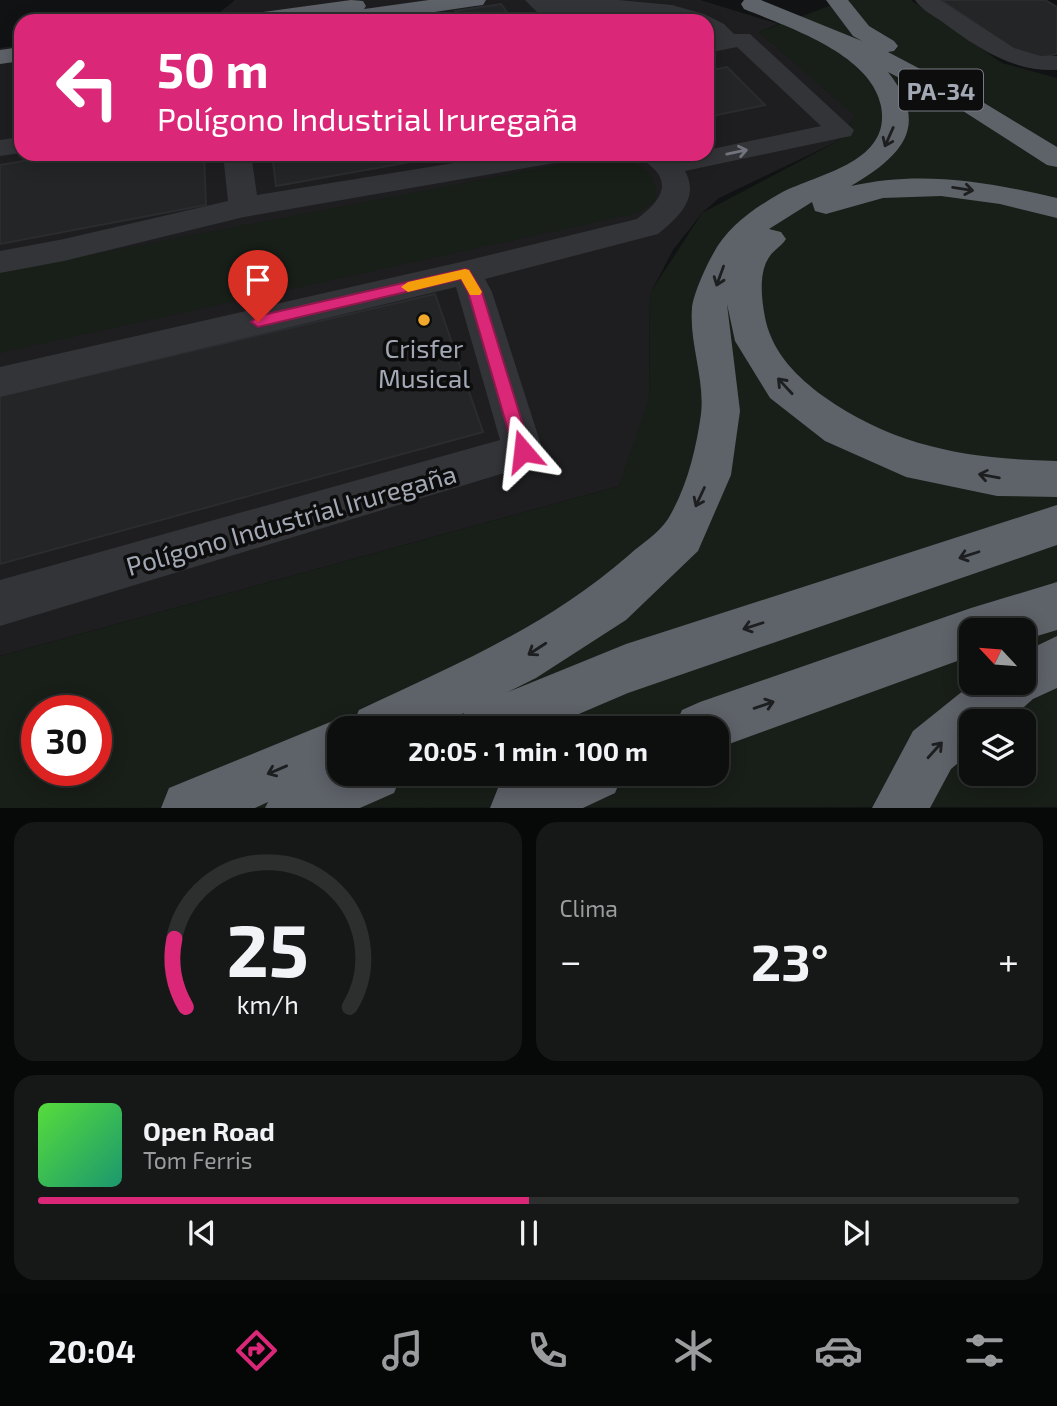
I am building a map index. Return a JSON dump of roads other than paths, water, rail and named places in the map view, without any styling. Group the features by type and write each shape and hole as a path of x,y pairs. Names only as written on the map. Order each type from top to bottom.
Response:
{"highway":[{"path":"298,14 396,0"},
{"path":"377,14 475,0"},
{"name":"PA-34","path":"743,2 822,11 952,81 1057,147"},
{"name":"PA-34","path":"743,2 822,11 877,56 972,106 1057,159"},
{"path":"402,716 519,661 609,603 682,536 710,475 721,411 709,307 728,254 751,226 791,200 838,181 873,161 892,139 896,115 891,92 822,11"},
{"path":"952,81 1057,136"},
{"path":"1057,208 1008,196 951,187 891,187 843,196 792,218 752,255 743,298 753,341 783,387 839,429 906,459 997,478 1057,479"},
{"path":"512,716 626,668 1057,525"},
{"path":"1017,618 1057,606"},
{"path":"729,718 959,636"},
{"path":"1036,672 1057,661"},
{"path":"900,807 932,750 999,695"},
{"path":"189,807 327,749"},
{"path":"293,807 345,786"},
{"path":"518,807 568,786"}],"street":[{"path":"926,0 1009,55 1047,65 1057,63"},
{"path":"546,10 624,4 691,14"},
{"path":"714,25 724,32 718,44"},
{"path":"714,151 841,130 742,39 718,44"},
{"path":"238,161 244,206"},
{"path":"0,262 64,250 244,206 517,161"},
{"path":"0,382 465,273 647,227 666,213 676,198 678,180 663,161"},
{"name":"Polígono Industrial Iruregaña","path":"0,603 523,451 475,292 465,273"}],"place":[{"name":"Crisfer Musical","path":"424,320"}]}
